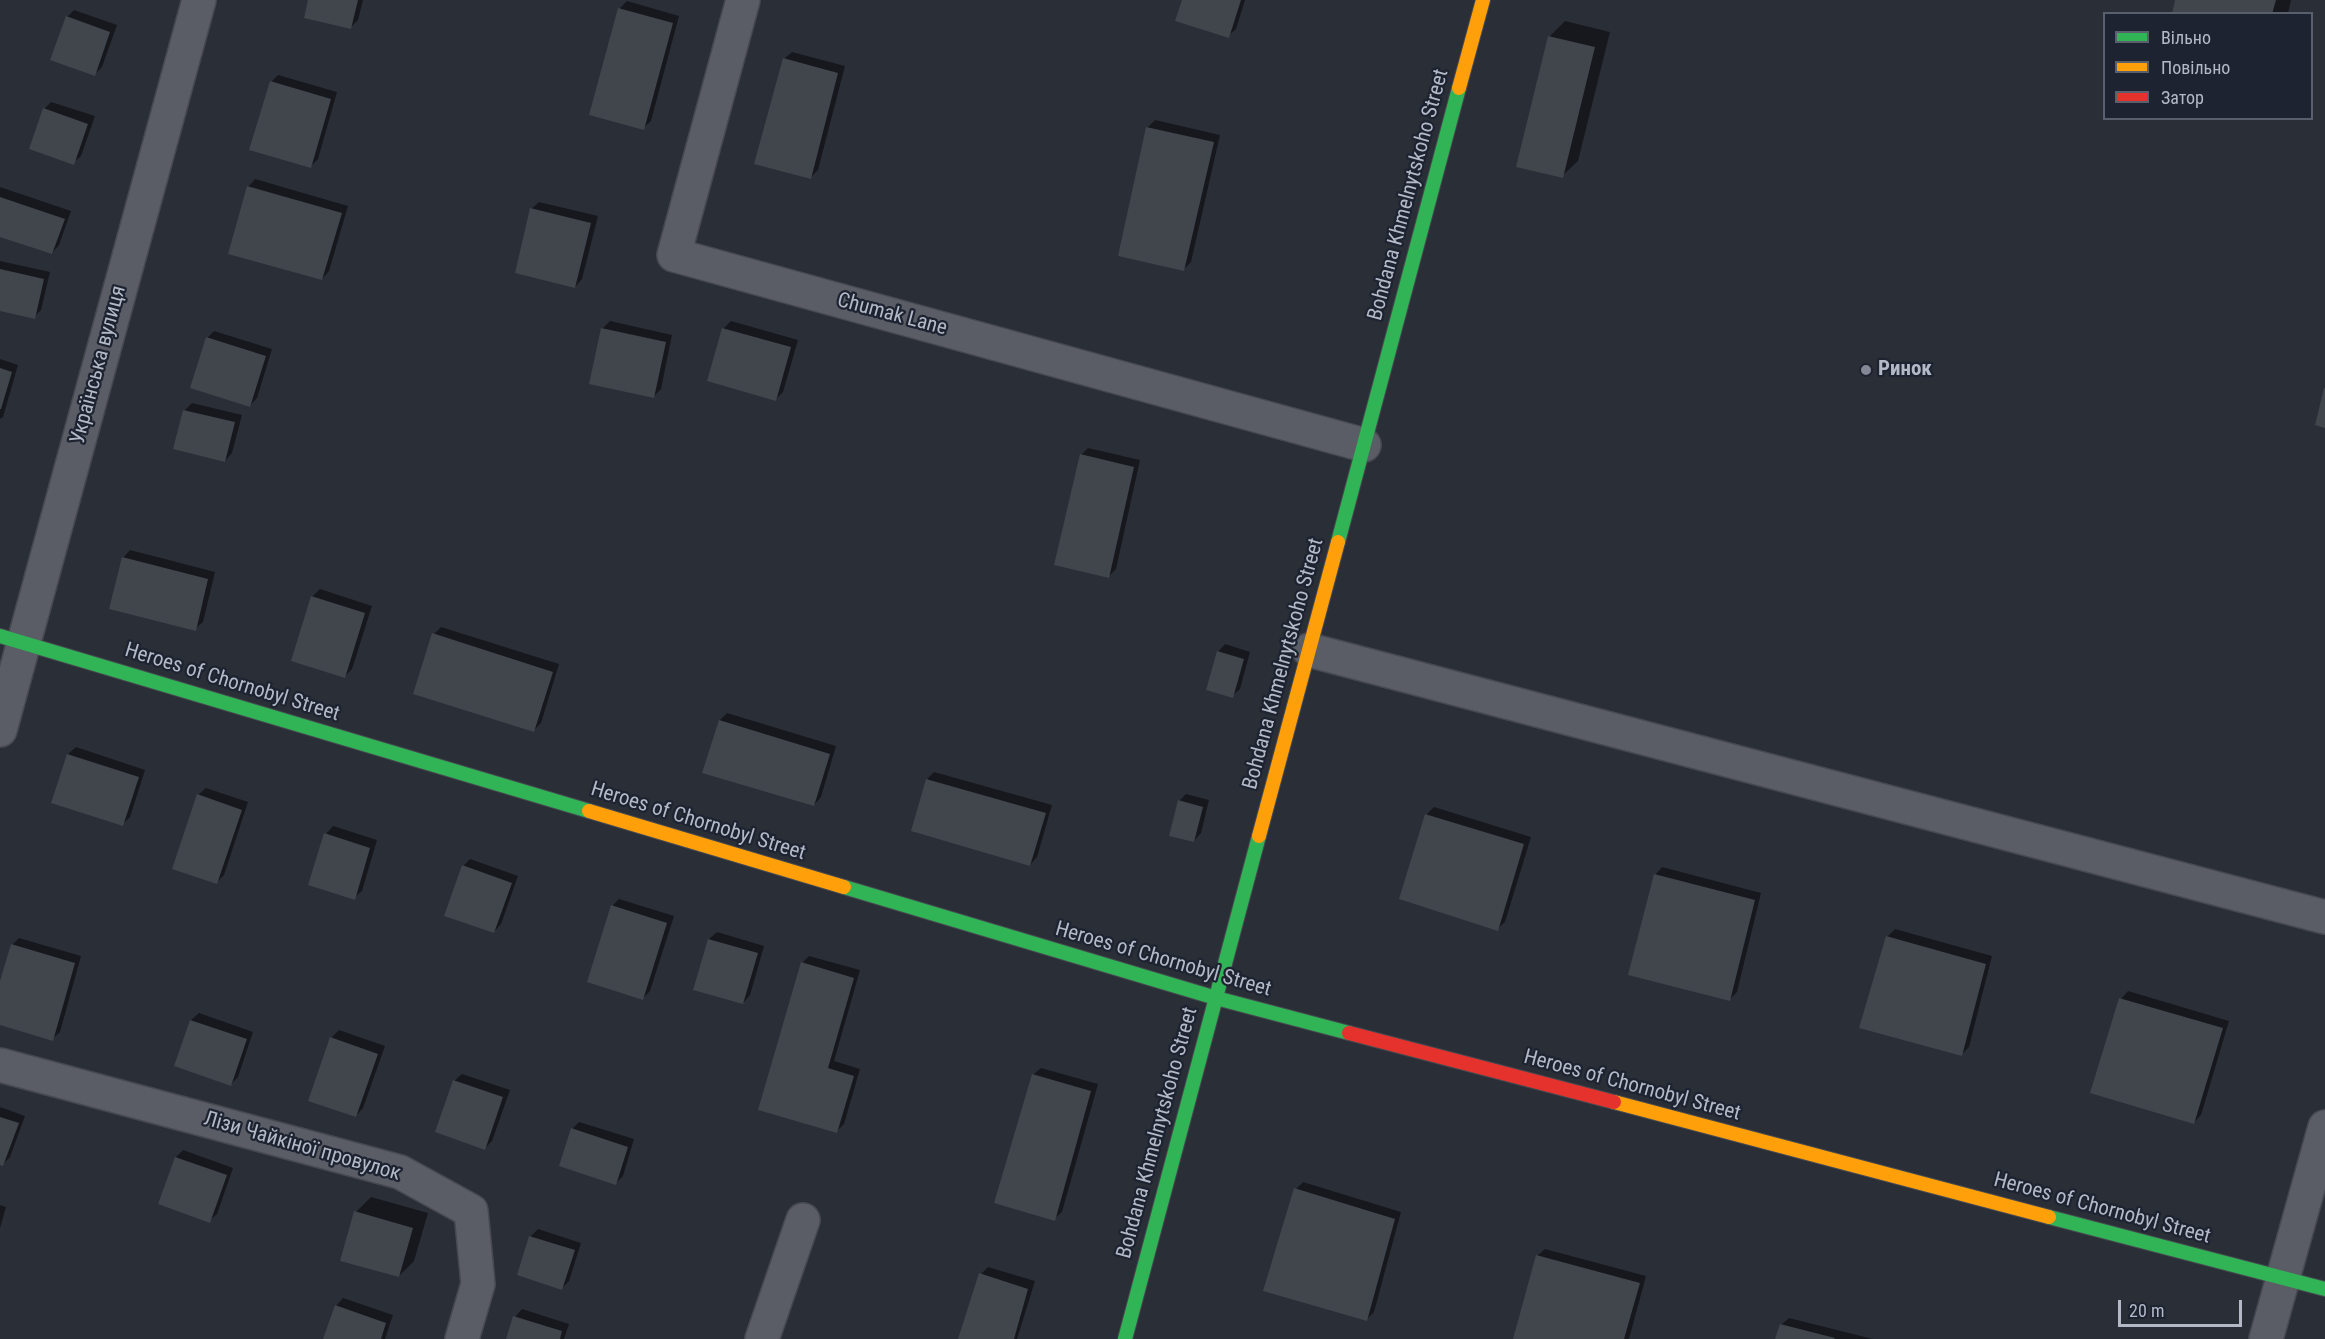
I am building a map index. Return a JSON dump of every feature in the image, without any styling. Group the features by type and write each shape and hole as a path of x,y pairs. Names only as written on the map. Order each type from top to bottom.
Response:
{"street":[{"name":"Українська вулиця","path":"0,730 12,640 199,0"},
{"name":"Chumak Lane","path":"743,0 674,255 1364,445"},
{"name":"Bohdana Khmelnytskoho Street","path":"1125,1339 1483,0"},
{"name":"Heroes of Chornobyl Street","path":"12,640 1216,998 2325,1289"},
{"path":"1309,650 2325,917"},
{"name":"Лізи Чайкіної провулок","path":"0,1065 400,1172 471,1211 478,1284 462,1339"},
{"path":"2266,1339 2325,1127"},
{"path":"762,1339 803,1220"}],"building":[{"path":"308,0 358,0 351,29 304,18"},
{"path":"1182,0 1241,0 1229,38 1175,21"},
{"path":"2175,0 2276,0 2273,12 2172,12"},
{"path":"618,8 673,23 644,130 589,115"},
{"path":"66,16 110,32 95,76 50,60"},
{"path":"1548,36 1595,47 1563,178 1516,167"},
{"path":"783,58 838,73 811,179 754,164"},
{"path":"270,81 331,99 311,168 249,150"},
{"path":"43,108 88,124 74,165 29,149"},
{"path":"1146,127 1214,142 1184,271 1118,256"},
{"path":"247,186 342,213 322,280 228,254"},
{"path":"0,197 65,219 52,254 0,237"},
{"path":"530,208 591,223 575,288 515,273"},
{"path":"0,269 44,279 35,319 0,311"},
{"path":"601,328 666,342 654,398 589,384"},
{"path":"722,328 791,347 776,401 707,381"},
{"path":"206,337 266,356 250,407 190,388"},
{"path":"0,368 12,372 1,409 0,409"},
{"path":"2325,388 2325,428 2315,425"},
{"path":"183,410 235,422 225,462 173,449"},
{"path":"1080,454 1134,467 1109,578 1054,565"},
{"path":"122,557 208,579 196,631 109,609"},
{"path":"311,596 365,613 345,678 291,661"},
{"path":"432,633 553,672 534,732 413,694"},
{"path":"1217,651 1244,659 1233,698 1206,690"},
{"path":"719,720 830,754 814,806 702,773"},
{"path":"67,754 139,777 123,826 51,803"},
{"path":"926,779 1046,813 1030,866 911,831"},
{"path":"197,794 242,810 217,884 172,869"},
{"path":"1178,800 1203,807 1194,842 1169,836"},
{"path":"1425,814 1524,844 1498,931 1399,899"},
{"path":"324,833 370,848 355,900 308,885"},
{"path":"462,865 512,883 494,933 444,916"},
{"path":"1654,874 1755,900 1730,1001 1628,975"},
{"path":"611,905 667,923 643,1000 587,982"},
{"path":"1886,936 1986,964 1962,1056 1859,1028"},
{"path":"708,939 758,953 743,1004 693,990"},
{"path":"11,944 75,963 53,1041 0,1025 0,981"},
{"path":"801,962 854,978 828,1068 854,1076 837,1133 758,1110"},
{"path":"2119,998 2223,1028 2194,1124 2090,1093"},
{"path":"190,1020 247,1039 231,1086 174,1066"},
{"path":"330,1037 378,1054 356,1117 308,1101"},
{"path":"1032,1074 1091,1091 1055,1221 994,1203"},
{"path":"453,1080 503,1097 485,1150 435,1132"},
{"path":"0,1117 19,1123 3,1166 0,1165"},
{"path":"571,1128 628,1147 616,1185 559,1166"},
{"path":"175,1157 227,1175 210,1223 158,1204"},
{"path":"1294,1188 1395,1219 1367,1321 1263,1291"},
{"path":"354,1211 413,1228 399,1277 340,1261"},
{"path":"529,1236 575,1250 562,1290 517,1275"},
{"path":"1536,1255 1640,1283 1624,1339 1513,1339"},
{"path":"979,1273 1028,1289 1014,1339 958,1339"},
{"path":"335,1305 386,1323 381,1339 323,1339"},
{"path":"513,1316 562,1331 560,1339 506,1339"},
{"path":"1780,1324 1835,1338 1775,1339"}],"traffic: fast":[{"path":"1338,542 1459,88"},
{"path":"0,636 589,811"},
{"path":"1125,1339 1259,836"},
{"path":"844,887 1216,998 1349,1033"},
{"path":"2049,1217 2325,1289"}],"traffic: slow":[{"path":"1459,88 1483,0"},
{"path":"1259,836 1338,542"},
{"path":"589,811 844,887"},
{"path":"1614,1102 2049,1217"}],"traffic: jam":[{"path":"1349,1033 1614,1102"}],"place":[{"name":"Ринок","path":"1866,370"}]}
